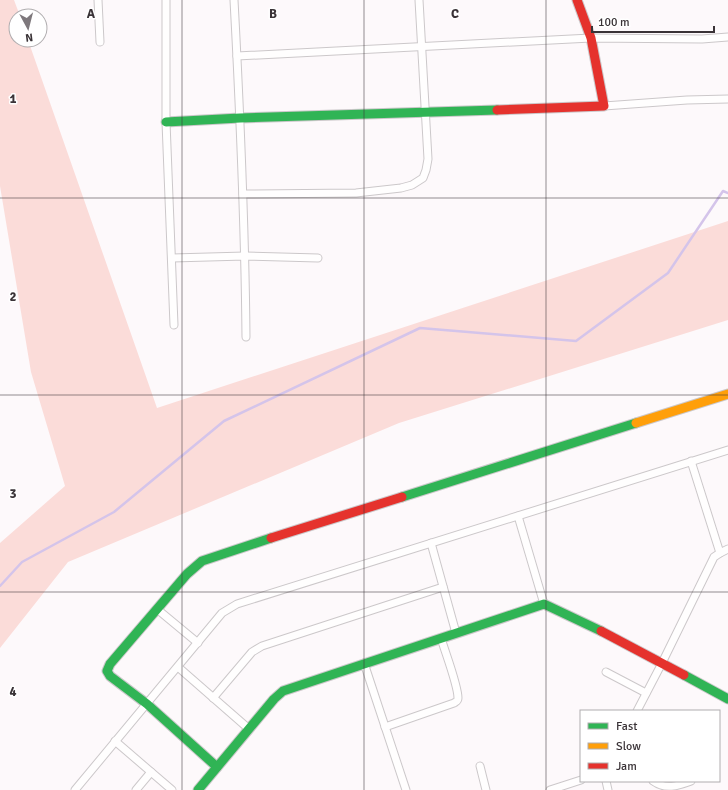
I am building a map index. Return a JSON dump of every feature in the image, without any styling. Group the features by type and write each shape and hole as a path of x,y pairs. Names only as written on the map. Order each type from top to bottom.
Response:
{"street":[{"path":"98,0 100,42"},
{"path":"166,0 166,122 174,325"},
{"path":"234,0 243,194 246,337"},
{"path":"243,194 361,192 400,188 412,185 423,178 428,159 419,0"},
{"path":"577,0 591,38 604,106"},
{"path":"237,56 591,38 728,38"},
{"path":"166,122 240,118 604,106 687,100 728,99"},
{"path":"172,258 245,256 318,258"},
{"path":"217,767 147,704 110,676 107,670 110,664 187,574 202,561 728,394"},
{"path":"75,790 222,613 237,604 728,450"},
{"path":"691,461 720,552"},
{"path":"518,516 544,604"},
{"path":"431,543 456,633"},
{"path":"638,710 714,557 720,552 728,549"},
{"path":"213,698 252,652 262,646 443,587"},
{"path":"198,790 282,690 544,604 617,638 728,699"},
{"path":"157,609 198,643"},
{"path":"385,727 457,701 458,698 455,685 441,638"},
{"path":"364,663 406,790"},
{"path":"178,667 249,729"},
{"path":"606,672 646,693"},
{"path":"115,741 172,790"},
{"path":"480,766 486,790"},
{"path":"136,790 151,772"},
{"path":"550,790 580,780"},
{"path":"655,782 660,786 677,786 688,782"}],"shaded area":[{"path":"0,0 14,0 17,8 8,8 8,48 31,48 157,408 728,221 728,320 399,423 68,562 0,648 0,543 65,486 31,372 0,186"}],"waterway":[{"path":"0,586 22,562 114,512 224,421 420,328 576,341 668,273 723,191 728,193"}],"traffic: fast":[{"path":"166,122 240,118 497,110"},
{"path":"402,497 636,423"},
{"path":"217,767 147,704 110,676 107,671 110,664 187,574 202,561 271,538"},
{"path":"198,790 274,699 283,691 544,604 601,631"},
{"path":"684,675 728,699"}],"traffic: slow":[{"path":"636,423 728,394"}],"traffic: jam":[{"path":"497,110 604,106 591,38 577,0"},
{"path":"271,538 402,497"},
{"path":"601,631 684,675"}]}
